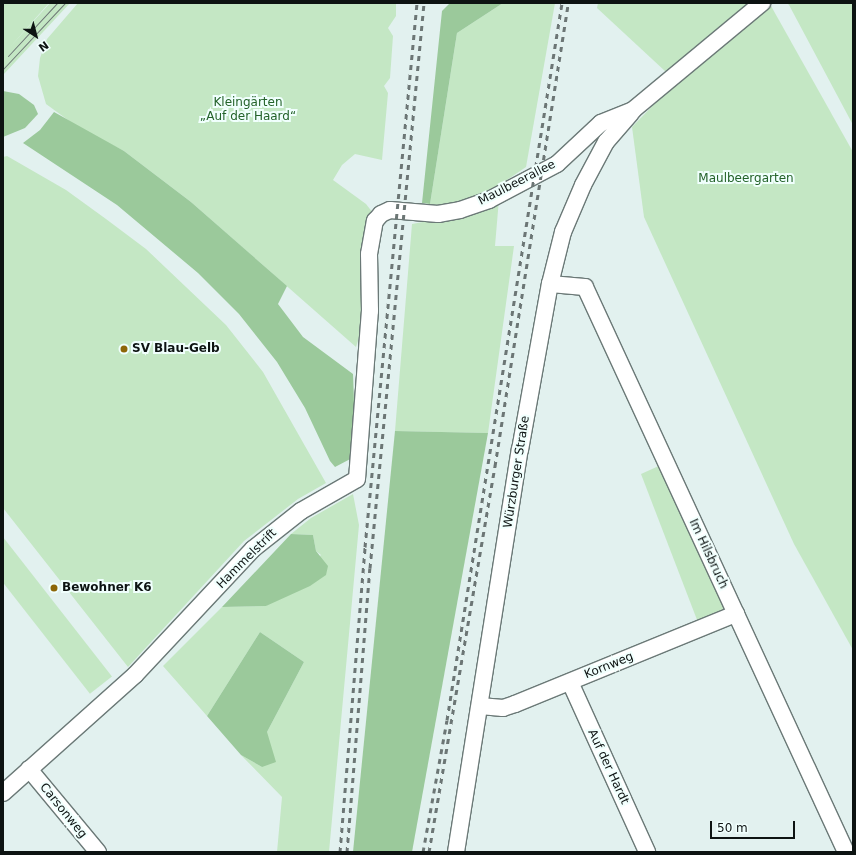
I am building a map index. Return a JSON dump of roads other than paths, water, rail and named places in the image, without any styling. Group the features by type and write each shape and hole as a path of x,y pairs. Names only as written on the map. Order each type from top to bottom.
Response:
{"street":[{"name":"Maulbeerallee","path":"385,212 438,214 460,210 490,200 557,164 601,123 633,110 762,3"},
{"name":"Würzburger Straße","path":"456,852 550,284 563,232 583,185 606,142 633,110"},
{"name":"Hammelstrift","path":"3,793 136,675 253,549 301,511 357,478 370,311 369,254 375,221 385,212"},
{"name":"Im Hilsbruch","path":"550,284 585,287 846,852"},
{"name":"Kornweg","path":"480,706 503,708 736,614"},
{"name":"Auf der Hardt","path":"570,682 647,852"},
{"name":"Carsonweg","path":"29,769 98,852"}],"tram line":[{"path":"8,56 57,3"},
{"path":"3,69 65,3"}],"railway":[{"path":"340,852 365,547 417,3"},
{"path":"347,852 370,568 424,3"},
{"path":"423,852 447,720 562,3"},
{"path":"429,852 495,466 568,3"}],"place":[{"name":"SV Blau-Gelb","path":"124,349"},
{"name":"Bewohner K6","path":"54,588"}],"park label":[{"name":"Kleingärten „Auf der Haard“","path":"248,110"},
{"name":"Maulbeergarten","path":"746,179"}]}
